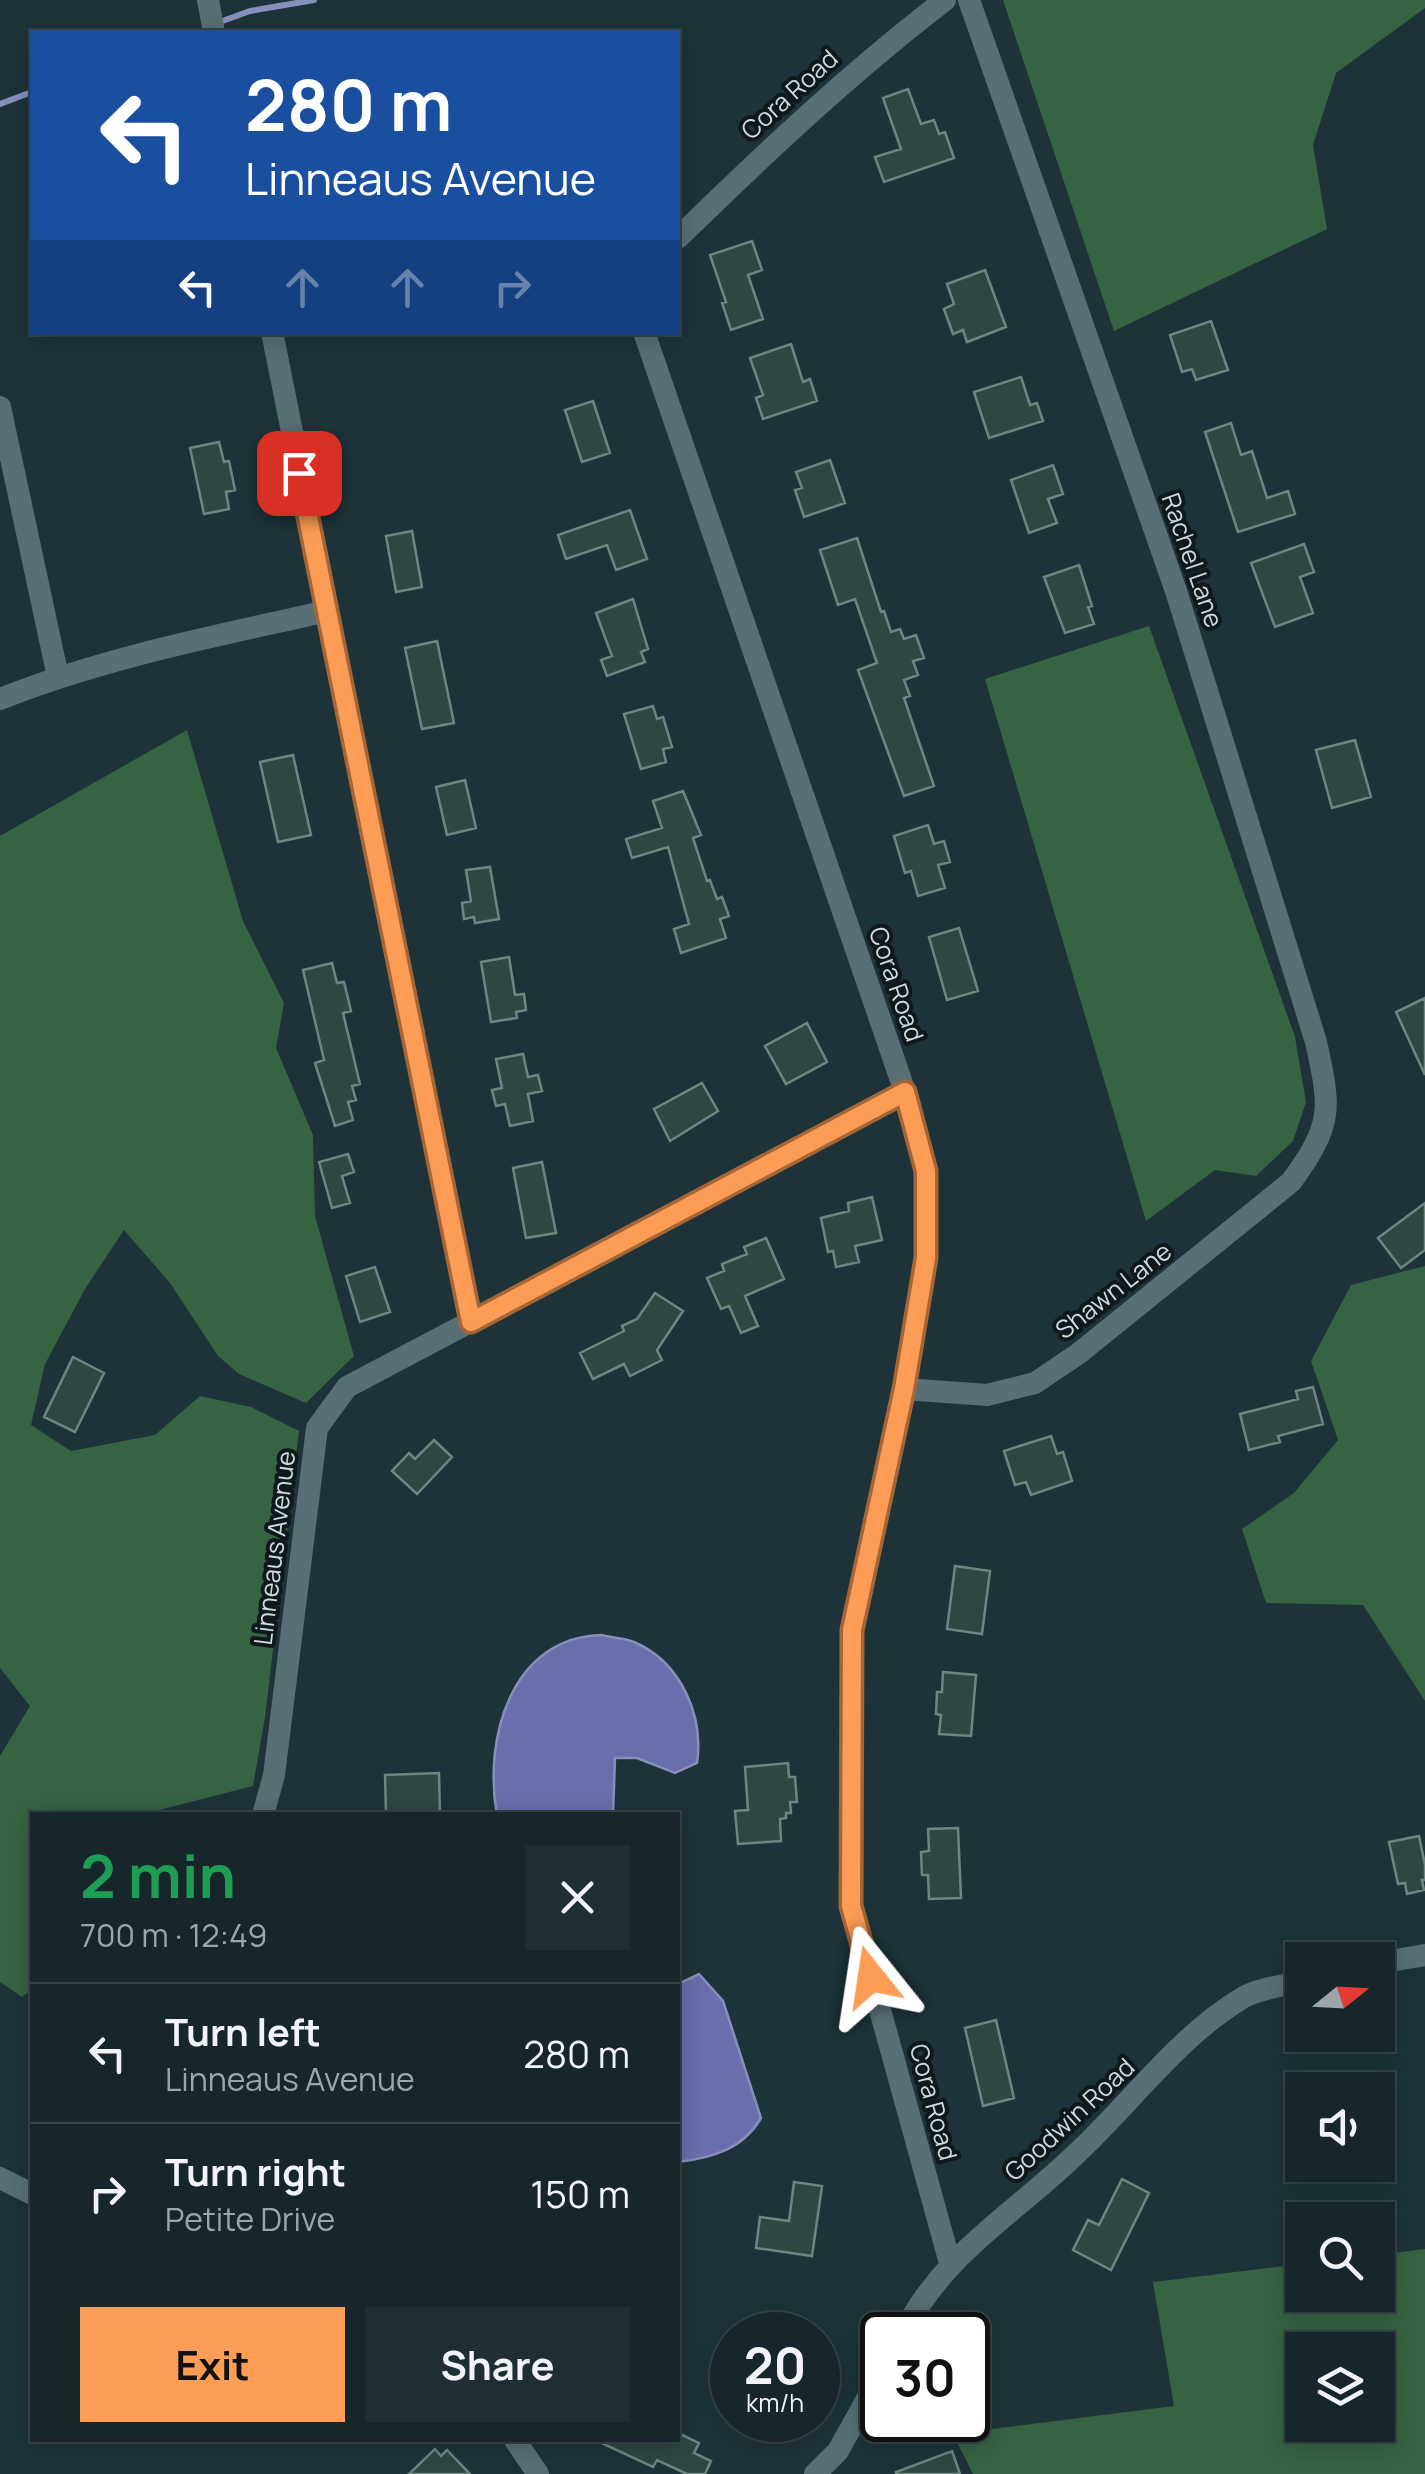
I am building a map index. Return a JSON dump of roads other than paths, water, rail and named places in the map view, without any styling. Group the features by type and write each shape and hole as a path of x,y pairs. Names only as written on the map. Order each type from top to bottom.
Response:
{"street":[{"path":"208,0 214,30"},
{"name":"Cora Road","path":"680,236 806,113 946,0"},
{"name":"Rachel Lane","path":"969,0 1176,592 1316,1042 1329,1099 1318,1146"},
{"path":"273,335 471,1322"},
{"name":"Cora Road","path":"645,335 905,1092 926,1171 926,1258 904,1389 852,1630 851,1906 950,2263"},
{"path":"0,407 58,677"},
{"path":"0,699 114,660 328,610"},
{"name":"Linneaus Avenue","path":"264,1812 274,1775 316,1428 347,1387 905,1092"},
{"name":"Shawn Lane","path":"904,1389 987,1395 1035,1384 1078,1354 1291,1182 1318,1146"},
{"path":"1395,1960 1425,1955"},
{"name":"Goodwin Road","path":"914,2312 950,2263 1075,2156 1209,2020 1248,1994 1285,1985"},
{"path":"0,2178 30,2193"},
{"path":"814,2474 838,2451 860,2412"},
{"path":"515,2442 538,2474"}],"water":[{"path":"602,1635 630,1641 665,1663 693,1709 697,1763 675,1773 637,1758 615,1758 613,1812 497,1812 495,1755 510,1697 525,1673 545,1653 571,1640"},
{"path":"699,1974 723,2001 761,2118 754,2129 726,2150 680,2162 680,1983"}],"waterway":[{"path":"217,23 250,11 314,0"},
{"path":"0,104 30,93"}]}
